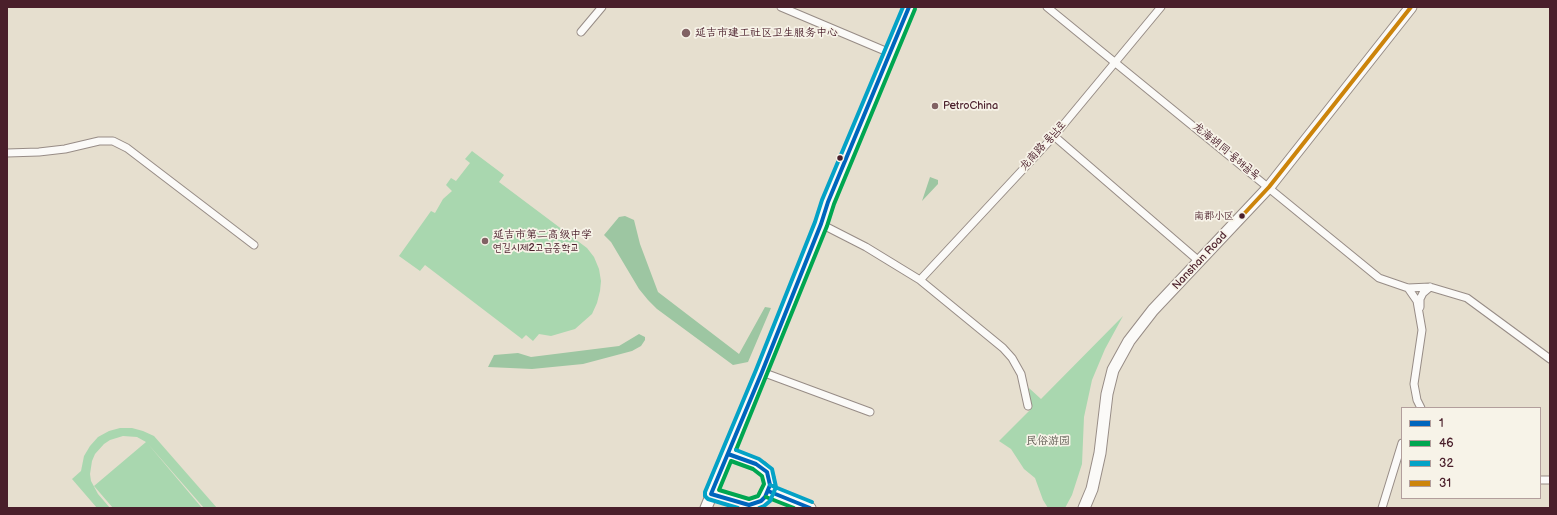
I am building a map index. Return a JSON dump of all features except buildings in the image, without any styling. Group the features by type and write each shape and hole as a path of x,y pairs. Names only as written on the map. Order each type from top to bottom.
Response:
{"street":[{"path":"581,32 602,7"},
{"path":"781,7 800,11 890,53"},
{"path":"706,508 762,372 821,224 828,202 909,7"},
{"name":"龙海胡同 룡해골목","path":"1047,7 1379,278 1408,288"},
{"name":"龙南路 룡남로","path":"920,280 1054,136 1161,7"},
{"name":"Nanshan Road","path":"1084,508 1092,489 1100,453 1107,394 1113,370 1129,341 1144,322 1269,187 1411,7"},
{"path":"1054,136 1200,262"},
{"path":"7,153 39,152 65,149 99,141 113,141 127,148 254,245"},
{"path":"821,224 866,247 920,280 1003,348 1021,374 1028,406"},
{"path":"1408,288 1430,287 1467,298 1550,359"},
{"path":"1420,407 1417,400 1414,384 1422,330 1420,298 1430,287"},
{"path":"1408,288 1417,301 1420,313"},
{"path":"762,372 870,412"},
{"path":"1414,407 1417,400"},
{"path":"1382,508 1401,446"},
{"path":"711,494 749,505 761,501 768,491 769,478 762,467 728,454"},
{"path":"768,491 810,508"}],"green space":[{"path":"472,151 504,175 499,182 587,248 594,257 599,269 601,281 597,303 592,314 575,329 551,336 539,334 533,341 526,335 522,339 425,265 420,271 399,256 431,211 435,213 443,199 452,191 446,185 451,178 456,181 470,163 465,159"},
{"path":"930,177 938,180 938,184 922,201"},
{"path":"625,216 634,220 640,244 658,292 739,354 765,307 771,308 748,362 733,365 657,309 648,300 639,289 611,242 604,235 619,217"},
{"name":"民俗游园","path":"1123,316 1105,349 1092,380 1084,417 1082,464 1072,495 1065,508 1048,508 1043,500 1035,478 1024,469 1011,449 999,441 1031,409 1029,388 1041,399"},
{"path":"639,334 645,337 645,340 641,346 632,351 583,364 532,369 488,367 494,355 518,353 531,357 619,346"},
{"path":"120,428 132,428 154,436 217,508 204,508 148,444 202,508 113,508 94,486 146,442 137,437 123,436 110,440 104,444 95,454 92,461 90,474 91,481 98,494 110,508 97,508 72,479 81,471 84,456 98,437 109,431"}],"transit line":[{"name":"32","path":"738,508 708,499 705,496 705,492 756,370 815,222 822,200 903,7"},
{"name":"1","path":"728,454 756,464 767,472 770,485 765,497 761,501 749,505 711,494 762,372 821,224 828,202 909,7"},
{"name":"31","path":"1242,216 1269,187 1411,7"},
{"name":"46","path":"736,450 827,226 834,204 915,9"},
{"name":"32","path":"736,450 759,459 772,469 776,487 770,501 759,508"},
{"name":"46","path":"731,461 753,469 762,476 764,484 758,496 749,499 719,490 731,461"},
{"name":"32","path":"770,485 812,502"},
{"name":"1","path":"768,491 810,508"},
{"name":"46","path":"766,497 794,508"}],"place":[{"name":"延吉市建工社区卫生服务中心","path":"686,33"},
{"name":"PetroChina","path":"935,106"},
{"name":"南郡小区","path":"1242,216"},
{"name":"延吉市第二高级中学 연길시제2고급중학교","path":"485,241"}]}
